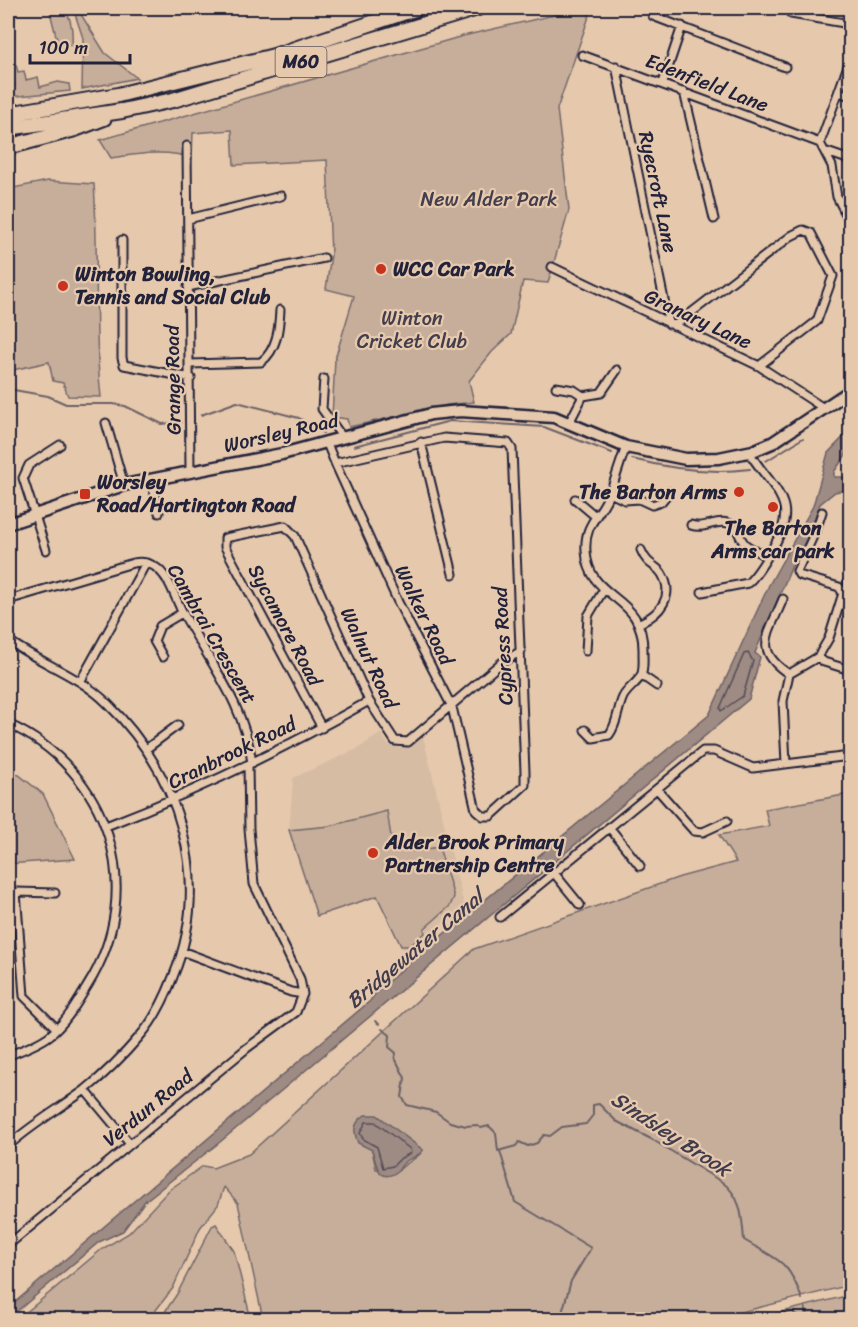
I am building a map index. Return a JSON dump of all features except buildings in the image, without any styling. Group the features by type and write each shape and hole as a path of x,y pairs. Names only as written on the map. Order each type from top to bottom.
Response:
{"highway":[{"name":"M60","path":"8,114 93,99 274,56 417,8"},
{"name":"M60","path":"8,128 123,111 242,81 478,8"},
{"name":"M60","path":"8,107 93,99"},
{"name":"M60","path":"8,147 75,129 123,111"}],"main road":[{"name":"Worsley Road","path":"8,524 124,485 282,454 431,414 460,411 554,417 626,447 686,459 719,458 749,452 786,435 850,391"}],"street":[{"path":"791,14 850,24"},
{"path":"653,16 785,67"},
{"path":"663,83 682,26"},
{"name":"Edenfield Lane","path":"582,55 663,83 820,143"},
{"path":"850,60 820,143 827,152 837,197 850,222"},
{"name":"Ryecroft Lane","path":"616,66 671,325"},
{"path":"684,92 714,219"},
{"path":"839,92 850,96"},
{"name":"Grange Road","path":"187,146 191,378 190,471"},
{"path":"827,152 850,160"},
{"path":"188,219 280,196"},
{"path":"671,325 791,236 803,230 811,232 833,276 825,302 817,321 759,366"},
{"path":"122,240 122,358 124,365 191,378"},
{"path":"188,287 324,258"},
{"name":"Granary Lane","path":"552,267 759,366 825,409"},
{"path":"190,364 261,362 268,357 274,346 280,310"},
{"path":"568,423 583,396 605,390 617,370"},
{"path":"324,379 322,409 343,438"},
{"path":"556,387 574,390 583,396"},
{"path":"106,423 124,485"},
{"name":"Cypress Road","path":"421,442 444,438 508,443 512,449 525,785 491,816 483,816 476,810"},
{"name":"Walker Road","path":"326,441 398,602 452,707 476,810"},
{"path":"335,464 421,442 453,574"},
{"path":"46,550 24,474 30,465 60,445"},
{"path":"585,730 593,738 609,735 616,723 624,695 641,675 644,644 640,622 631,611 604,589 589,570 586,552 586,536 594,516 610,493 626,447"},
{"path":"702,592 748,583 785,527 786,508 781,496 749,452"},
{"path":"151,480 159,513"},
{"path":"610,493 625,500 639,499 652,504 661,502 669,492"},
{"path":"575,499 594,516"},
{"path":"786,764 783,702 789,674 818,657 829,638 843,593 838,587 799,575 797,570 822,512"},
{"path":"691,525 702,528 718,522 730,524 738,530 745,544 767,557"},
{"name":"Walnut Road","path":"285,526 295,536 369,701 389,735 395,741 408,742 452,707"},
{"name":"Sycamore Road","path":"285,526 225,538 225,547 322,728"},
{"path":"640,622 660,611 666,598 663,574 646,561 641,550"},
{"path":"80,682 146,562"},
{"name":"Cambrai Crescent","path":"8,600 133,563 146,562 162,573 182,613 231,693 246,731 250,764 249,829 254,884 300,979 303,994"},
{"path":"850,577 847,588 850,594"},
{"path":"586,651 588,616 604,589"},
{"path":"783,599 766,646 768,656 773,663 789,674"},
{"path":"163,657 154,641 160,626 182,613"},
{"path":"8,640 80,682 106,701 146,749 174,800 185,832 190,892 184,952 151,1022 117,1062 85,1090 8,1146"},
{"path":"452,707 501,663 521,651"},
{"path":"818,657 824,662 850,670"},
{"path":"641,675 657,686"},
{"name":"Cranbrook Road","path":"106,826 174,800 250,764 322,728 369,701"},
{"path":"8,724 34,739 63,764 87,790 106,826 117,877 110,936 92,979 57,1029 37,1043 8,1056"},
{"path":"146,749 178,725"},
{"path":"500,917 704,751 714,751 753,768 850,756"},
{"path":"657,789 694,831 703,832 727,821"},
{"path":"609,826 640,866"},
{"path":"554,873 580,904"},
{"path":"55,893 16,892 24,996 57,1029"},
{"path":"184,952 291,992 303,994"},
{"name":"Verdun Road","path":"8,1245 296,1012 303,994"},
{"path":"85,1090 130,1144"}],"shaded area":[{"name":"Alder Brook Primary Partnership Centre","path":"381,733 388,744 397,748 413,745 423,736 464,905 405,955 377,896 317,916 289,830 293,778 359,748"}],"green space":[{"path":"49,8 64,8 67,12 71,26 72,46 57,40"},
{"path":"73,8 77,8 105,53 137,78 82,89 83,38"},
{"path":"592,8 557,109 569,210 548,283 523,281 511,334 492,352 469,381 474,402 447,405 349,427 347,419 332,417 335,359 354,296 326,289 331,255 327,160 234,165 232,130 193,133 192,158 162,153 111,158 100,140 463,36"},
{"path":"16,65 18,72 24,71 26,80 38,77 40,87 58,82 69,84 70,91 8,97 8,88 15,86 9,67"},
{"name":"Winton Bowling, Tennis and Social Club","path":"48,181 94,184 97,343 101,397 68,396 63,383 53,381 49,362 8,371 8,189"},
{"path":"8,770 19,775 43,794 75,859 8,864"},
{"path":"850,794 850,1285 713,1319 263,1319 238,1203 224,1187 218,1205 200,1228 173,1288 149,1319 17,1320 102,1249 129,1233 169,1190 203,1166 213,1168 249,1154 474,949 680,877 736,862 719,835 769,826 765,809","holes":["397,1132 423,1150 398,1171 376,1169 372,1150"]},
{"path":"387,811 392,843 412,851 439,847 454,897 450,906 424,929 425,933 410,946 401,946 377,896 317,916 289,830 330,826"},
{"path":"216,1224 234,1251 251,1319 160,1319 177,1294 212,1226"},
{"path":"850,1295 850,1319 803,1319 792,1312 771,1319 754,1319"}],"water":[{"path":"850,430 850,449 834,472 834,477 850,477 850,489 835,492 820,504 812,529 792,566 755,653 760,657 749,699 220,1142 145,1201 123,1231 99,1242 8,1319 8,1308 370,1001 377,991 428,947 709,715 769,585 813,506 828,453"},
{"path":"365,1115 377,1115 423,1150 419,1155 403,1164 398,1171 386,1176 382,1174 372,1150 358,1143 356,1139 356,1124"}],"waterway":[{"path":"8,389 48,396 66,404 125,406 162,424 181,422"},
{"path":"201,415 237,402 299,418 323,433"},
{"path":"843,408 850,402"},
{"path":"354,446 450,421 544,427 612,453"},
{"path":"766,461 803,438"},
{"path":"632,459 691,470 750,469"},
{"path":"375,1021 379,1024"},
{"name":"Sindsley Brook","path":"382,1029 390,1035 389,1047 396,1053 395,1058 405,1078 402,1097 407,1105 436,1112 450,1122 466,1126 476,1125 481,1128 489,1126 496,1133 498,1151 516,1146 519,1142 528,1146 537,1143 544,1135 550,1136 562,1127 586,1124 593,1115 593,1105 599,1104 616,1121 653,1140 722,1182 734,1194 740,1208 744,1240 774,1257 787,1268 802,1299"},
{"path":"500,1151 515,1202 591,1248 571,1281 560,1320"},
{"path":"805,1307 807,1314 814,1320"}],"place":[{"name":"WCC Car Park","path":"381,269"},
{"name":"Winton Bowling, Tennis and Social Club","path":"63,286"},
{"name":"The Barton Arms","path":"739,492"},
{"name":"Worsley Road/Hartington Road","path":"85,494"},
{"name":"The Barton Arms car park","path":"773,507"},
{"name":"Alder Brook Primary Partnership Centre","path":"373,853"}],"park label":[{"name":"New Alder Park","path":"489,199"},
{"name":"Winton Cricket Club","path":"412,330"}],"water label":[{"name":"Bridgewater Canal","path":"415,949"}]}
